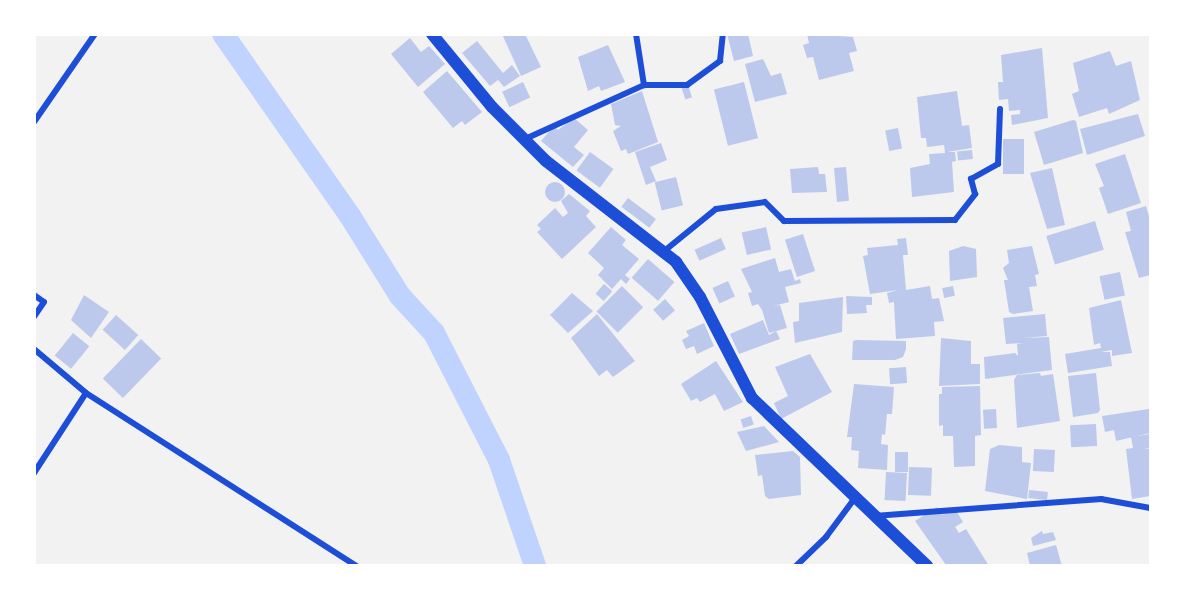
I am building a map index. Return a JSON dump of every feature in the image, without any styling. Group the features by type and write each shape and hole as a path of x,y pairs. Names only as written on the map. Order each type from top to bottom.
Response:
{"main road":[{"path":"432,34 546,161 676,262 700,297 752,398 927,566"}],"street":[{"path":"34,122 95,34"},
{"path":"636,34 644,85"},
{"path":"524,139 644,85 687,85 720,61 723,34"},
{"path":"663,252 716,209 765,202 784,220 955,220 975,194 971,179 998,164 1000,108"},
{"path":"34,295 44,302 34,318"},
{"path":"34,349 86,393 356,566"},
{"path":"34,473 86,393"},
{"path":"796,566 826,537 855,498"},
{"path":"874,516 1101,499 1150,508"}],"building":[{"path":"502,34 525,34 541,67 521,76"},
{"path":"727,34 748,34 753,56 734,61"},
{"path":"807,34 853,37 857,51 849,53 854,71 819,80 813,57 807,58 803,45 809,43"},
{"path":"410,38 421,52 429,46 445,64 418,87 391,54"},
{"path":"477,41 503,73 512,65 520,76 504,87 498,80 490,86 462,53"},
{"path":"608,45 625,82 601,91 599,86 588,91 578,57"},
{"path":"1042,48 1048,118 1012,125 1011,115 1020,114 1020,110 1009,111 1008,99 999,100 998,82 1003,82 1001,55"},
{"path":"1110,51 1116,66 1131,61 1140,100 1109,114 1107,108 1079,117 1072,94 1079,91 1073,63"},
{"path":"763,59 771,76 781,73 787,94 755,102 745,64"},
{"path":"447,71 482,112 465,125 462,121 453,128 423,92"},
{"path":"523,82 530,97 509,107 502,92"},
{"path":"744,82 758,138 728,146 714,89"},
{"path":"688,85 692,97 685,100 681,87"},
{"path":"642,91 658,142 628,154 626,149 621,151 613,131 621,126 615,125 611,104"},
{"path":"957,91 962,126 969,125 972,148 947,152 955,152 956,161 952,162 954,192 912,197 910,168 930,164 929,154 945,153 944,145 927,147 926,138 921,138 917,97"},
{"path":"1138,114 1145,136 1087,155 1080,129"},
{"path":"574,118 588,130 574,147 584,155 573,167 541,141 554,126 558,130"},
{"path":"1076,121 1083,153 1044,165 1034,132"},
{"path":"898,128 902,149 889,151 885,130"},
{"path":"1003,139 1024,139 1024,174 1003,174"},
{"path":"661,143 667,160 650,167 656,181 646,185 635,152"},
{"path":"972,150 973,159 958,161 957,152"},
{"path":"590,152 613,169 600,188 576,171"},
{"path":"1125,154 1141,203 1108,214 1099,188 1104,186 1095,164"},
{"path":"818,167 819,174 825,174 827,192 792,193 790,169"},
{"path":"846,167 849,201 837,202 834,168"},
{"path":"1052,168 1065,225 1047,229 1030,173"},
{"path":"676,177 683,205 662,210 655,182"},
{"path":"555,182 562,185 565,192 562,199 555,202 548,199 545,192 548,185"},
{"path":"569,194 590,211 586,216 596,227 562,259 537,232 541,229 537,225 555,208 563,217 568,213 561,201"},
{"path":"628,198 656,219 649,228 621,207"},
{"path":"1146,206 1150,220 1150,275 1139,278 1125,232 1131,231 1126,212"},
{"path":"1095,221 1104,250 1055,265 1046,236"},
{"path":"611,227 626,240 622,245 639,259 625,275 630,279 626,284 621,279 612,289 598,275 604,268 588,253"},
{"path":"766,227 771,249 747,255 742,233"},
{"path":"803,234 815,271 797,277 785,240"},
{"path":"721,238 726,249 699,261 695,250"},
{"path":"906,238 908,255 903,255 906,290 930,286 932,299 939,298 944,321 934,322 935,336 896,339 894,302 889,303 887,293 898,290 870,294 863,256 868,255 867,248 898,245 897,239"},
{"path":"963,246 976,249 977,277 950,281 949,251"},
{"path":"1032,246 1039,274 1035,275 1037,286 1029,287 1033,311 1013,314 1009,312 1004,280 1008,280 1003,268 1009,263 1007,250"},
{"path":"775,258 779,272 791,269 795,281 800,279 801,283 785,287 789,302 773,306 780,305 787,328 769,333 762,310 758,304 752,306 748,293 752,292 741,269"},
{"path":"648,259 674,282 658,301 632,278"},
{"path":"1120,272 1125,295 1104,300 1099,276"},
{"path":"728,281 735,297 719,303 712,288"},
{"path":"604,284 612,291 604,301 595,294"},
{"path":"622,286 643,307 618,333 597,311"},
{"path":"953,286 955,296 944,298 942,288"},
{"path":"572,293 593,311 568,333 550,315"},
{"path":"84,295 109,312 91,338 71,320"},
{"path":"846,296 872,297 872,305 866,305 867,313 847,314"},
{"path":"843,297 842,332 795,343 793,322 799,321 799,303"},
{"path":"665,299 675,310 663,321 653,310"},
{"path":"1121,300 1132,353 1112,356 1112,350 1101,352 1110,352 1112,366 1068,373 1065,354 1101,348 1100,343 1094,345 1089,308"},
{"path":"597,314 635,361 613,377 607,370 599,376 571,338"},
{"path":"1045,314 1047,336 1023,338 1049,337 1052,370 985,379 984,357 1015,353 1018,356 1017,344 1024,343 1006,344 1003,318"},
{"path":"116,315 138,335 125,350 103,330"},
{"path":"763,320 769,335 776,331 780,339 739,354 730,334"},
{"path":"704,323 714,346 697,354 694,346 686,349 682,340 689,336 686,331"},
{"path":"73,333 89,346 71,369 55,356"},
{"path":"941,338 971,341 971,364 980,364 980,384 939,386"},
{"path":"141,339 161,358 123,398 103,379"},
{"path":"853,341 906,341 906,349 903,357 895,360 852,360"},
{"path":"810,354 832,392 781,419 774,403 788,396 775,367"},
{"path":"716,361 743,402 724,411 715,394 700,402 697,398 691,401 681,384"},
{"path":"906,367 907,383 890,384 889,368"},
{"path":"1040,373 1041,376 1053,374 1060,421 1017,428 1014,380 1017,375"},
{"path":"1096,373 1100,410 1098,413 1073,417 1068,376"},
{"path":"854,384 894,387 892,414 887,414 885,435 882,434 881,444 888,445 887,470 858,468 859,451 851,450 852,437 847,437"},
{"path":"980,386 981,435 975,436 975,466 954,467 953,436 943,436 943,425 939,426 939,394 942,394 942,387"},
{"path":"996,409 997,428 984,429 983,410"},
{"path":"1149,409 1150,433 1116,441 1114,430 1105,432 1102,416"},
{"path":"751,416 754,425 743,428 741,419"},
{"path":"1096,424 1097,446 1071,447 1070,425"},
{"path":"764,426 779,442 746,451 737,432"},
{"path":"1150,434 1150,448 1144,449 1150,449 1150,496 1132,499 1126,449 1133,448 1131,437"},
{"path":"999,445 1022,447 1022,462 1031,463 1027,499 985,491 990,449"},
{"path":"1034,449 1055,450 1054,472 1033,471"},
{"path":"793,451 800,457 801,495 769,499 765,496 762,475 758,476 755,455"},
{"path":"895,452 908,452 908,472 895,472"},
{"path":"909,467 932,468 931,496 908,495"},
{"path":"886,472 907,473 906,501 885,500"},
{"path":"1029,490 1048,492 1047,500 1028,498"},
{"path":"937,507 942,515 954,507 963,522 955,527 959,533 966,529 989,566 946,565 915,521"},
{"path":"1042,531 1043,534 1053,532 1056,540 1033,546 1031,538"},
{"path":"1056,545 1062,566 1030,566 1027,553"}],"waterway":[{"path":"223,34 350,216 400,296 434,333 499,460 535,566"}]}
